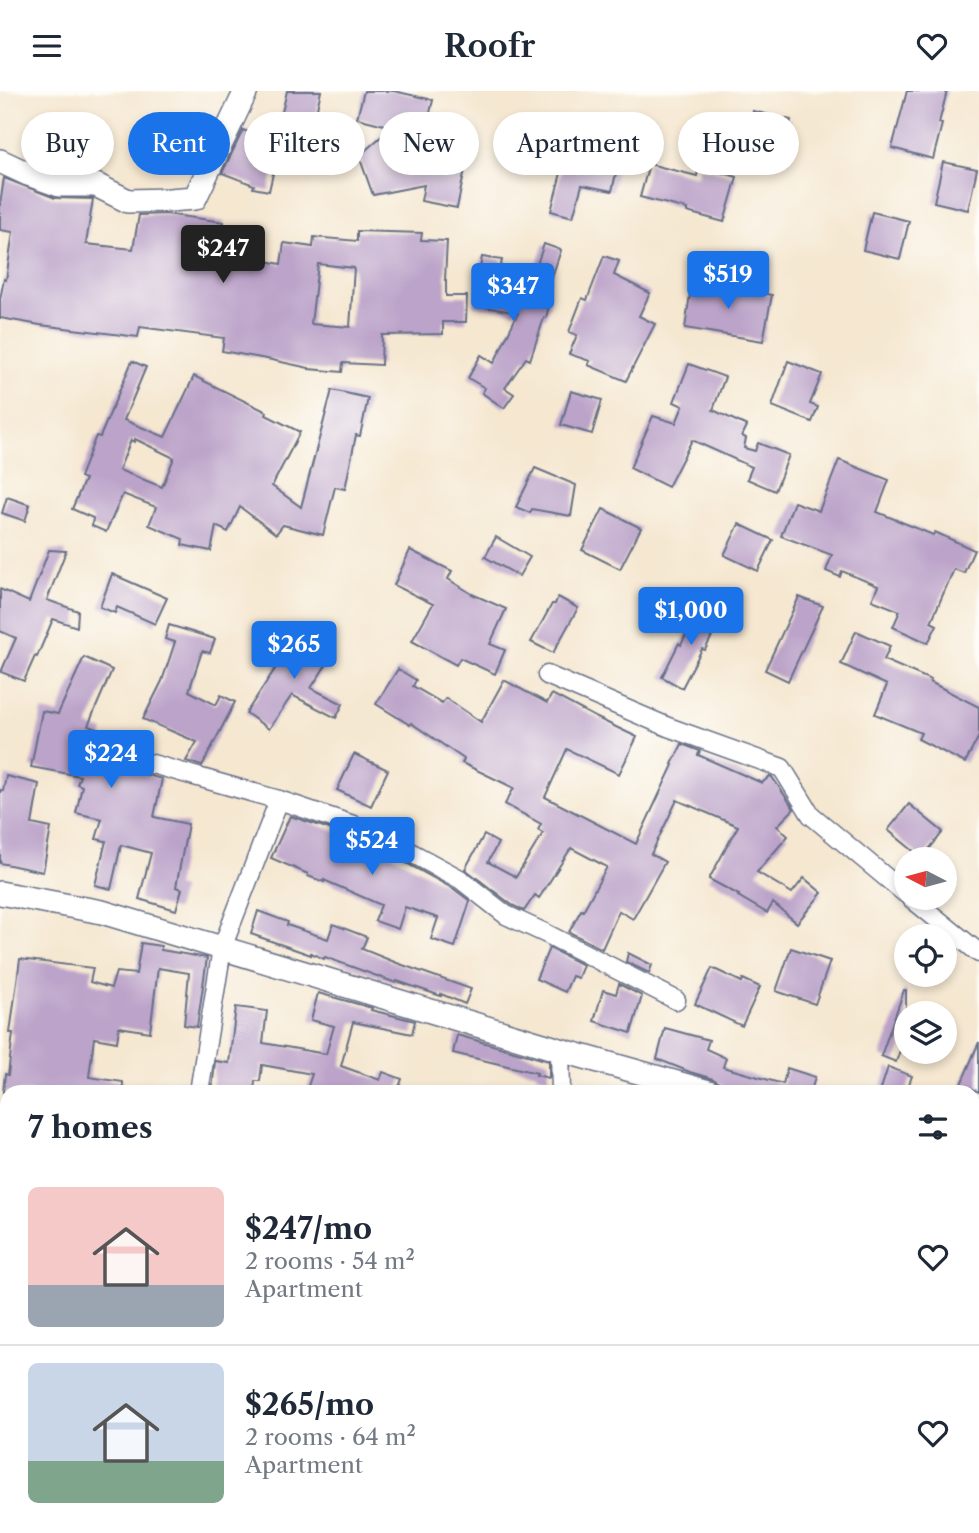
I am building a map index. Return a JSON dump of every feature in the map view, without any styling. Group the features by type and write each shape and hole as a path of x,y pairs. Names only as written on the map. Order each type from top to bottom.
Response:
{"main road":[{"path":"0,161 59,185 96,185 128,201 195,198 246,91"},
{"path":"0,893 102,912 684,1085"}],"street":[{"path":"547,675 668,727 782,768 811,815 894,884"},
{"path":"124,756 279,800 371,831 460,879 506,915 676,1000"},
{"path":"200,1085 222,948 279,800"},
{"path":"926,910 979,953"},
{"path":"560,1050 561,1085"}],"building":[{"path":"287,91 321,91 316,112 282,112"},
{"path":"364,91 394,91 433,100 430,112 379,112 379,124 365,120 365,112 359,112"},
{"path":"907,91 947,91 933,159 892,148"},
{"path":"243,130 244,175 273,175 269,191 253,188 254,185 227,175 230,175 230,157"},
{"path":"379,138 379,175 464,175 457,208 421,201 424,185 373,195 365,173 365,151"},
{"path":"943,162 977,169 968,210 934,202"},
{"path":"664,168 678,171 678,175 737,177 724,222 640,197 646,175 664,175"},
{"path":"560,175 616,175 612,191 582,185 573,217 551,211"},
{"path":"4,178 55,198 93,199 86,244 133,249 139,215 166,214 224,222 220,252 281,264 284,243 313,247 314,237 357,241 357,231 422,233 421,240 447,241 446,296 467,296 466,322 443,322 443,334 382,335 381,365 343,363 342,372 309,369 222,351 224,338 140,327 138,337 0,318 0,299 4,279 6,280 13,232 0,230","holes":["318,264 354,268 350,327 311,324"]},
{"path":"872,212 909,221 900,259 863,250"},
{"path":"544,244 561,250 546,295 551,297 546,318 530,360 526,358 505,388 514,394 504,408 482,393 485,388 468,378 481,355 494,363 518,313 473,305 482,257 502,260 496,291 524,301"},
{"path":"604,256 619,261 614,275 650,293 639,316 655,324 626,381 588,365 590,361 569,354 577,335 569,332 582,298 587,300"},
{"path":"692,281 772,295 763,341 685,328"},
{"path":"132,361 146,367 124,420 165,437 194,376 267,412 266,415 300,432 272,486 301,507 332,390 368,398 360,436 356,435 345,489 335,487 323,535 283,525 276,534 240,507 228,532 216,526 211,551 182,545 183,539 149,525 156,507 123,494 106,532 92,526 93,518 72,509 85,479 80,477 96,436 100,437","holes":["135,439 174,458 162,487 119,470 131,440 134,442"]},
{"path":"788,361 822,374 810,404 818,407 812,422 772,406"},
{"path":"689,364 725,377 713,410 747,426 742,436 746,438 744,448 755,451 758,443 789,455 775,491 747,479 752,467 692,440 668,487 630,468 653,416 676,423 683,406 674,402"},
{"path":"571,391 602,400 592,434 561,425"},
{"path":"839,460 889,480 877,512 933,535 935,532 974,550 964,573 954,569 931,622 937,625 928,643 893,627 900,611 872,600 878,586 842,571 840,577 826,571 832,555 781,536 794,502 819,511"},
{"path":"535,468 576,485 571,516 532,509 530,513 516,507"},
{"path":"7,497 30,505 25,521 2,513"},
{"path":"603,509 641,528 620,569 582,550"},
{"path":"739,524 773,540 758,571 724,555"},
{"path":"496,537 530,557 519,576 485,557"},
{"path":"49,550 66,551 47,600 78,611 77,627 53,619 24,681 1,672 16,638 0,631 0,589 29,602"},
{"path":"410,550 452,571 448,579 472,594 506,609 490,644 505,650 495,674 460,658 456,665 412,641 433,604 394,585"},
{"path":"112,574 167,598 155,624 117,607 115,613 100,607"},
{"path":"558,597 578,608 553,653 531,642"},
{"path":"799,597 823,606 788,681 765,670"},
{"path":"700,607 721,618 682,688 662,677"},
{"path":"169,625 215,639 210,653 202,651 189,691 216,705 221,695 235,702 202,766 186,761 197,742 143,719 162,681 175,642 165,639"},
{"path":"300,626 314,634 312,638 327,648 319,661 326,665 311,688 343,704 336,718 292,695 269,729 246,713"},
{"path":"856,631 890,646 884,660 931,680 930,682 979,707 979,736 965,763 918,739 921,733 875,714 887,685 841,664"},
{"path":"84,657 112,670 88,726 104,731 99,749 113,753 112,766 162,779 154,817 188,824 176,887 182,889 176,910 139,899 151,853 121,845 111,889 95,885 106,841 96,839 102,819 76,813 82,786 77,784 80,776 31,767 42,711 58,714"},
{"path":"398,669 416,680 413,686 442,703 446,698 481,722 504,680 547,703 552,694 637,737 619,774 567,749 545,797 636,844 682,744 700,751 698,755 762,783 772,777 794,809 777,826 788,836 757,872 792,893 804,878 822,893 797,923 773,903 767,913 709,879 738,826 677,800 651,854 665,862 633,919 619,911 602,949 569,932 607,867 571,848 539,898 535,895 524,911 512,905 465,869 484,835 498,843 488,862 516,877 543,833 538,830 541,824 505,804 514,788 462,763 464,759 411,723 410,725 376,704"},
{"path":"354,754 388,770 371,806 337,790"},
{"path":"6,776 39,784 32,824 51,828 43,872 0,863 0,790 3,791"},
{"path":"909,804 943,832 931,847 909,847 888,830"},
{"path":"290,816 366,841 454,889 470,901 455,947 431,939 438,918 405,907 398,929 375,921 381,905 271,858"},
{"path":"258,911 288,922 287,925 328,939 333,924 367,937 362,949 471,989 465,1004 251,934"},
{"path":"141,943 161,946 161,950 207,958 197,1027 184,1025 189,973 158,968 150,1032 119,1027 117,1042 94,1038 89,1077 123,1082 123,1085 4,1085 5,1074 8,1075 13,1033 10,1033 20,959 93,968 90,982 111,988 116,972 136,974"},
{"path":"549,948 583,965 578,978 572,976 565,992 536,979"},
{"path":"791,948 830,961 815,1004 776,991"},
{"path":"628,953 652,965 649,973 626,962"},
{"path":"712,968 760,987 742,1026 695,1004"},
{"path":"619,984 642,996 631,1033 594,1021 603,990 616,994"},
{"path":"904,990 906,990 906,1001 900,1001"},
{"path":"318,993 415,1021 412,1034 353,1022 341,1066 380,1080 383,1072 402,1079 400,1085 308,1085 312,1074 262,1065 260,1081 255,1081 255,1085 213,1085 215,1061 229,1063 236,1007 267,1011 263,1043 326,1054 334,1026 311,1020"},
{"path":"894,1019 894,1061 881,1056"},
{"path":"665,1028 709,1040 706,1049 726,1058 723,1067 783,1084 787,1068 815,1077 813,1085 723,1085 657,1059"},
{"path":"457,1035 549,1061 549,1078 453,1053"},
{"path":"979,1042 979,1085 961,1084"},
{"path":"888,1067 912,1076 909,1085 882,1085"}]}
